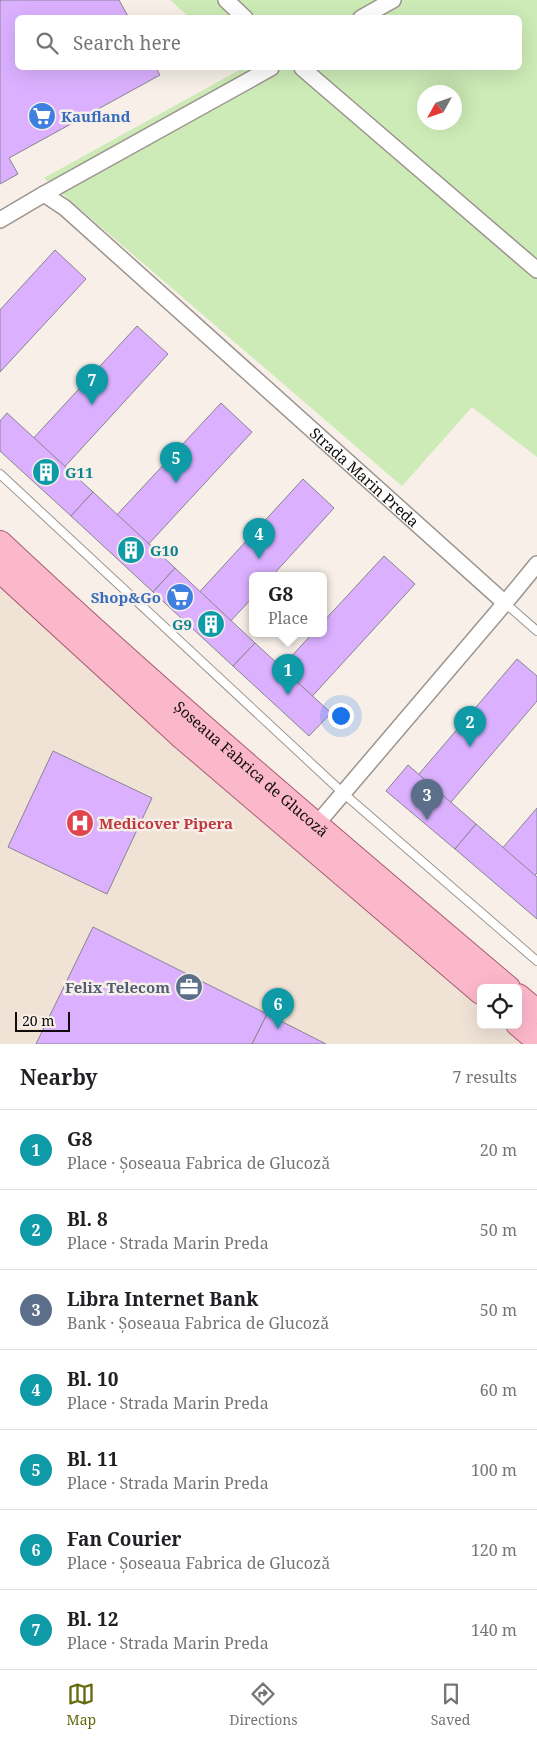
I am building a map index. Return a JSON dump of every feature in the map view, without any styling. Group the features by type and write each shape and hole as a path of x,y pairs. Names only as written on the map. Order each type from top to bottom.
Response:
{"main road":[{"name":"Șoseaua Fabrica de Glucoză","path":"0,543 122,656 316,825 503,984"},
{"name":"Șoseaua Fabrica de Glucoză","path":"0,570 180,735 477,989"},
{"path":"522,999 537,1012"},
{"path":"522,1027 537,1040"}],"street":[{"path":"226,0 242,15"},
{"path":"366,15 393,0"},
{"path":"0,220 267,70"},
{"path":"304,70 537,270"},
{"name":"Strada Marin Preda","path":"44,194 64,208 505,603"},
{"path":"316,825 537,564"}],"lane":[{"path":"0,474 343,793 537,961"},
{"path":"505,603 537,631"}],"shaded area":[{"path":"0,560 477,984 477,1029 522,1029 522,1015 537,1028 537,1044 0,1044"}],"green space":[{"path":"170,0 537,0 537,457 472,407 402,486 44,178 239,70 522,70 522,15 187,15"}],"building":[{"name":"Kaufland","path":"0,0 119,0 127,15 15,15 15,70 157,70 160,75 9,158 18,174 0,184"},
{"path":"55,250 86,279 0,372 0,310"},
{"path":"137,326 168,354 48,485 17,456"},
{"path":"221,403 252,432 132,562 100,533"},
{"name":"G11","path":"7,413 93,492 71,516 0,451 0,421"},
{"path":"303,479 334,508 276,572 249,572 249,601 214,639 183,610"},
{"name":"G10","path":"93,492 175,568 153,592 71,516"},
{"path":"384,556 415,584 295,715 264,686 309,637 327,637 327,618"},
{"name":"G9","path":"175,568 255,643 233,666 153,592"},
{"path":"255,643 331,713 309,736 233,666"},
{"path":"517,659 537,676 537,701 434,822 402,794"},
{"name":"Medicover Pipera","path":"53,751 152,798 107,894 8,847"},
{"path":"408,765 476,824 455,849 386,791"},
{"path":"537,808 537,873 519,894 487,866"},
{"path":"476,824 537,877 537,919 455,849"},
{"path":"93,927 267,1014 252,1044 36,1044"},
{"path":"267,1014 326,1044 252,1044"}],"place":[{"name":"Kaufland","path":"42,116"},
{"name":"Bl. 12","path":"92,405"},
{"name":"G11","path":"46,472"},
{"name":"Bl. 11","path":"176,483"},
{"name":"G10","path":"131,550"},
{"name":"Bl. 10","path":"259,559"},
{"name":"Shop&Go","path":"180,597"},
{"name":"G9","path":"211,624"},
{"name":"G8","path":"288,695"},
{"name":"Bl. 8","path":"470,747"},
{"name":"Libra Internet Bank","path":"427,820"},
{"name":"Medicover Pipera","path":"80,823"},
{"name":"Felix Telecom","path":"189,987"},
{"name":"Fan Courier","path":"278,1029"}]}
